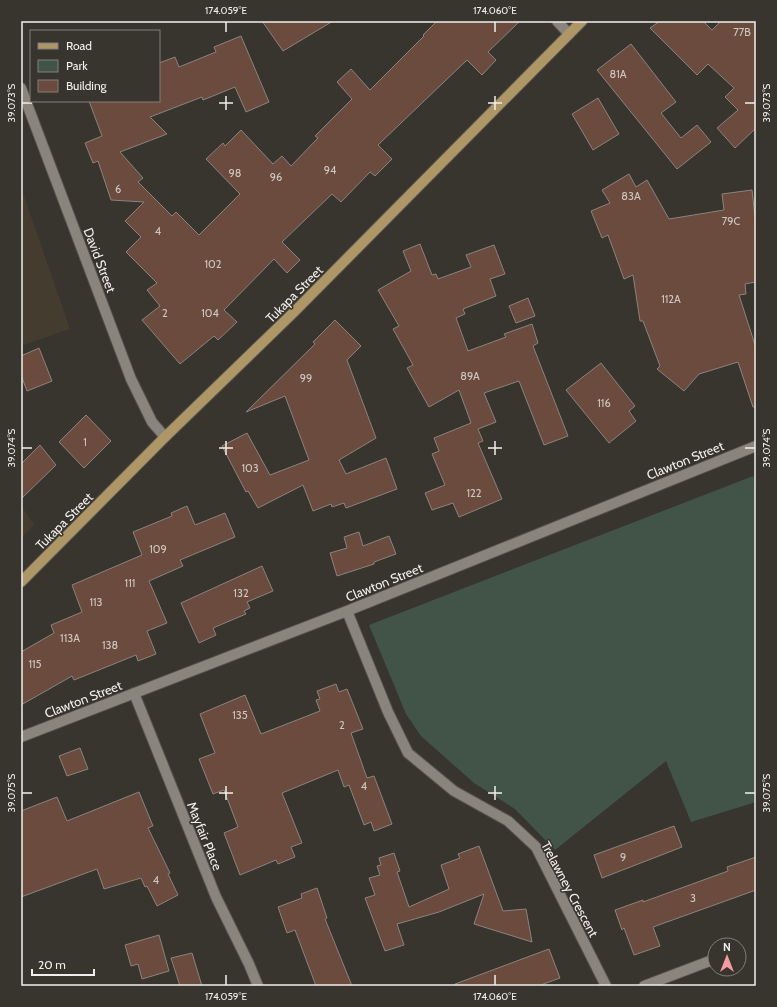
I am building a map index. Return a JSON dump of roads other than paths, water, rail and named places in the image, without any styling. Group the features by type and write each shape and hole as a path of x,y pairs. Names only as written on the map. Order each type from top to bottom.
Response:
{"main road":[{"name":"Tukapa Street","path":"21,582 87,517 165,436 288,318 582,21"}],"street":[{"path":"557,21 569,34"},
{"name":"David Street","path":"21,88 131,379 152,422 165,436"},
{"name":"Clawton Street","path":"21,737 347,610 756,446"},
{"name":"Trelawney Crescent","path":"347,610 388,712 408,753 454,791 508,821 536,847 606,986"},
{"name":"Mayfair Place","path":"134,693 216,897 249,964 258,986"},
{"path":"644,986 707,962"}]}
